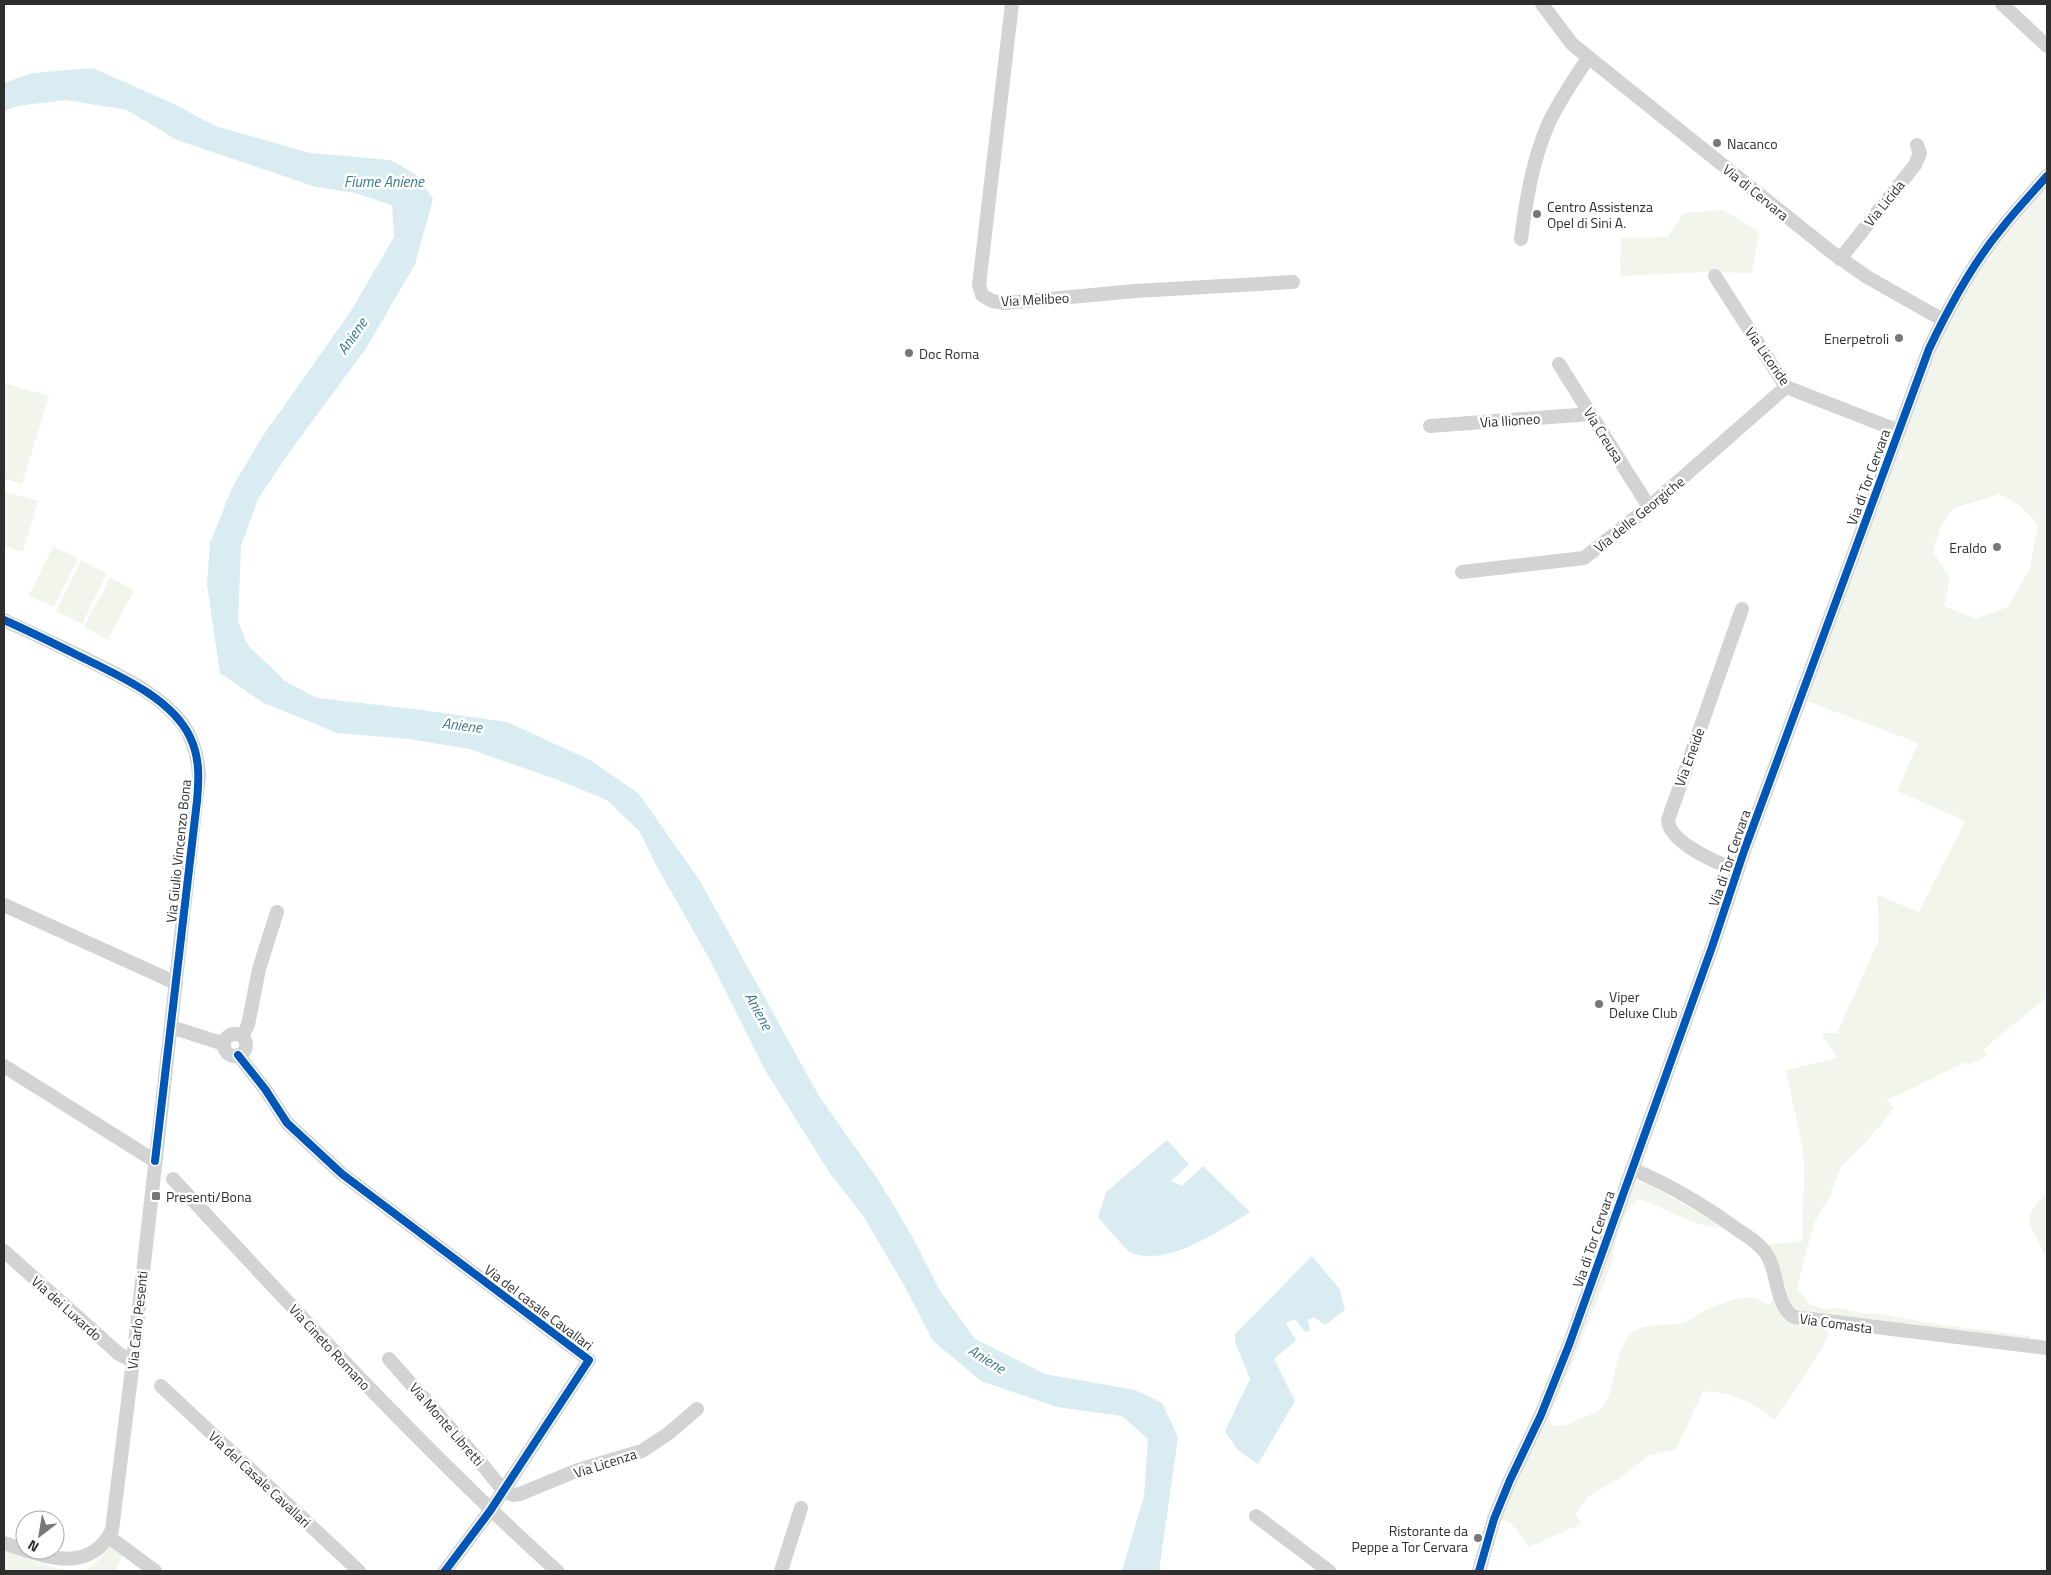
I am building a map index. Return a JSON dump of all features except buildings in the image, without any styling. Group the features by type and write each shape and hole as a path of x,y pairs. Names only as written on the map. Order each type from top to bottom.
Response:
{"street":[{"name":"Via Melibeo","path":"1012,4 979,285 982,296 992,301 1005,303 1134,291 1293,282"},
{"name":"Via di Cervara","path":"1542,4 1572,44 1588,58 1840,258 1867,277 1943,320"},
{"path":"2002,4 2047,46"},
{"path":"1521,239 1529,183 1540,144 1548,125 1588,58"},
{"name":"Via Licida","path":"1840,258 1915,164 1920,156 1920,150 1917,146"},
{"name":"Via di Tor Cervara","path":"1479,1571 1494,1519 1510,1480 1542,1415 1569,1345 1738,870 1929,349 1943,320 1990,244 2047,176"},
{"name":"Via Licoride","path":"1715,276 1786,387 1898,431"},
{"name":"Via Creusa","path":"1559,364 1649,507"},
{"name":"Via delle Georgiche","path":"1462,572 1584,558 1649,507 1786,387"},
{"name":"Via Ilioneo","path":"1430,426 1591,414"},
{"name":"Via Eneide","path":"1738,870 1716,862 1679,839 1671,831 1668,820 1742,609"},
{"name":"Via Giulio Vincenzo Bona","path":"4,620 114,673 147,693 176,716 190,736 198,763 199,776 155,1161"},
{"path":"4,905 176,983"},
{"path":"242,1036 248,1025 259,969 276,912"},
{"path":"170,1027 224,1044 228,1053 238,1055 246,1049 246,1042 242,1036 236,1034 230,1036 224,1044"},
{"name":"Via del casale Cavallari","path":"238,1055 265,1089 286,1123 342,1174 589,1360 490,1511 444,1571"},
{"path":"4,1066 155,1161"},
{"name":"Via Carlo Pesenti","path":"4,1543 58,1562 74,1564 94,1555 109,1537 112,1530 119,1483 155,1161"},
{"name":"Via Comasta","path":"1632,1169 1672,1187 1754,1241 1767,1255 1785,1307 1794,1318 2047,1348"},
{"name":"Via Cineto Romano","path":"173,1179 379,1399 490,1511 557,1571"},
{"name":"Via dei Luxardo","path":"4,1251 119,1354 133,1361"},
{"name":"Via Monte Libretti","path":"389,1359 504,1490"},
{"name":"Via del Casale Cavallari","path":"161,1386 359,1571"},
{"name":"Via Licenza","path":"504,1490 513,1495 520,1494 578,1470 642,1451 669,1433 697,1409"},
{"path":"780,1571 801,1508"},
{"path":"1256,1516 1329,1571"},
{"path":"109,1537 155,1571"}],"shaded area":[{"path":"2047,183 2047,997 1984,1049 1987,1056 1969,1065 1966,1062 1887,1100 1894,1108 1867,1141 1841,1167 1829,1198 1814,1223 1797,1288 1810,1305 1825,1309 1841,1308 1865,1314 1884,1314 1929,1323 2030,1336 2030,1342 1800,1312 1790,1304 1767,1249 1771,1244 1802,1242 1803,1150 1786,1070 1838,1058 1821,1033 1837,1033 1879,940 1877,895 1919,912 1965,821 1897,791 1918,743 1805,700 1934,351 1979,268 2011,225","holes":["2000,494 2020,506 2038,525 2030,568 2008,607 1975,619 1944,606 1950,577 1933,552 1941,525 1952,509"]},
{"path":"1723,210 1759,231 1752,273 1706,272 1620,276 1621,238 1668,237 1684,213"},
{"path":"4,383 49,396 22,484 4,479"},
{"path":"4,491 38,501 23,552 4,546"},
{"path":"53,546 78,558 54,607 29,596"},
{"path":"81,560 107,573 82,624 56,611"},
{"path":"110,578 134,590 108,640 84,627"},
{"path":"1632,1182 1648,1184 1725,1228 1703,1225 1640,1199 1634,1203 1628,1210 1620,1227 1605,1279 1548,1418 1552,1425 1562,1426 1568,1424 1602,1408 1610,1393 1625,1341 1631,1334 1643,1327 1686,1322 1710,1308 1737,1299 1749,1297 1760,1300 1768,1305 1775,1297 1827,1331 1829,1336 1775,1420 1741,1399 1722,1393 1703,1392 1675,1450 1649,1455 1620,1478 1587,1497 1576,1514 1581,1524 1529,1547 1510,1522 1498,1518"},
{"path":"2047,1191 2047,1260 2029,1223 2030,1213"},
{"path":"111,1545 123,1554 116,1571 79,1571 93,1565"},
{"path":"4,1550 15,1554 15,1560 32,1560 51,1567 70,1571 4,1571"}],"water":[{"name":"Fiume Aniene","path":"93,68 174,104 215,126 310,153 391,160 418,176 433,199 415,264 367,347 288,454 258,499 241,546 238,621 255,665 317,698 507,722 592,761 639,794 700,881 819,1096 879,1181 912,1236 940,1291 975,1339 1045,1374 1135,1390 1162,1403 1178,1437 1159,1571 1122,1571 1144,1496 1148,1439 1122,1416 1057,1407 981,1381 933,1341 904,1285 862,1214 831,1175 765,1070 710,960 657,867 640,832 607,800 553,778 469,749 409,739 337,733 262,702 220,673 207,585 210,543 232,488 260,440 351,311 394,237 392,205 355,193 316,187 177,140 127,110 66,100 17,106 4,111 4,83 32,73"},
{"path":"1167,1140 1189,1164 1171,1181 1182,1186 1203,1166 1250,1212 1209,1237 1178,1251 1146,1256 1132,1253 1098,1217 1106,1192"},
{"path":"1312,1256 1340,1290 1345,1310 1325,1325 1314,1317 1308,1320 1310,1331 1305,1332 1295,1319 1286,1323 1296,1340 1274,1359 1295,1401 1258,1464 1238,1450 1225,1431 1250,1379 1235,1342 1235,1334"}],"waterway":[{"name":"Aniene","path":"240,646 243,652 275,682"}],"cycle path":[{"path":"1479,1571 1494,1519 1541,1415 1569,1345 1712,947 1744,851 1929,349 1953,302 1981,256 2007,221 2047,176"},
{"path":"4,620 108,670 156,698 181,723 190,737 196,753 198,776 197,801 155,1161"},
{"path":"238,1055 265,1089 287,1123 342,1174 589,1360 490,1511 445,1571"}],"place":[{"name":"Nacanco","path":"1717,143"},
{"name":"Centro Assistenza Opel di Sini A.","path":"1537,214"},
{"name":"Enerpetroli","path":"1899,338"},
{"name":"Doc Roma","path":"909,353"},
{"name":"Eraldo","path":"1997,547"},
{"name":"Viper Deluxe Club","path":"1599,1004"},
{"name":"Presenti/Bona","path":"156,1196"},
{"name":"Ristorante da Peppe a Tor Cervara","path":"1478,1538"}]}
